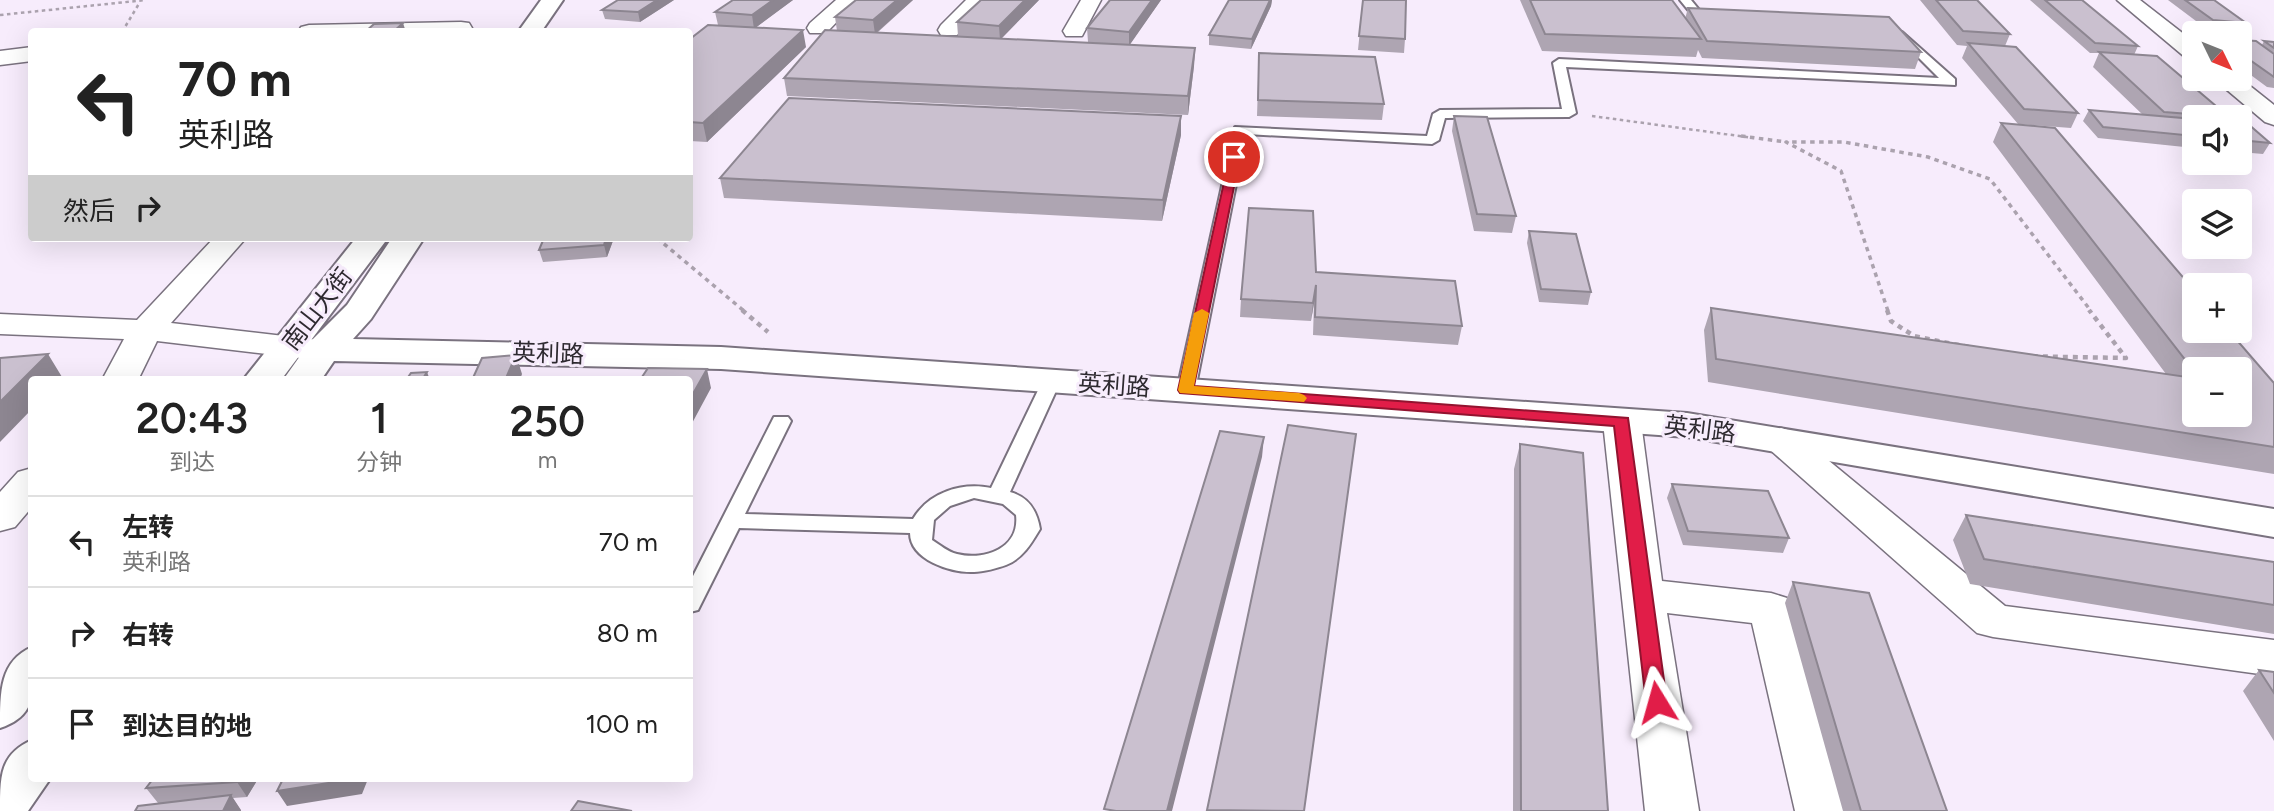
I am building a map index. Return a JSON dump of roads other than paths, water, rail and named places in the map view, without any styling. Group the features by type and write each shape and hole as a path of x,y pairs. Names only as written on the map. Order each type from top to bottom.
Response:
{"street":[{"path":"533,28 552,0"},
{"path":"547,28 567,0"},
{"path":"818,28 848,0"},
{"path":"949,30 978,0"},
{"path":"1074,31 1091,0"},
{"path":"2127,0 2182,40"},
{"path":"0,58 28,54"},
{"path":"2242,91 2274,117"},
{"path":"122,376 146,330 227,242"},
{"name":"南山大街","path":"304,359 370,242"},
{"name":"南山大街","path":"270,376 304,359 359,312 405,242"},
{"path":"0,324 146,330 304,359"},
{"name":"英利路","path":"304,359 375,349 721,358 805,366 1052,380 1686,425 2274,523"},
{"path":"1622,422 1672,811"},
{"path":"1781,440 1993,621 2274,658"},
{"path":"0,517 28,486"},
{"path":"1642,594 1771,609 1822,811"},
{"path":"0,708 28,671"},
{"path":"0,806 28,768"}],"lane":[{"path":"1685,0 1702,20 1728,22"},
{"path":"1186,390 1240,130 1432,140 1440,114 1569,113 1559,63 1951,82 1898,31 1885,30"},
{"path":"999,493 1052,380"},
{"path":"693,598 781,421"},
{"path":"974,491 999,493 1017,501 1028,514 1030,529 1021,545 1004,558 980,565 955,564 935,557 921,543 920,526 930,509 949,497 974,491"},
{"path":"731,521 920,526"}]}
